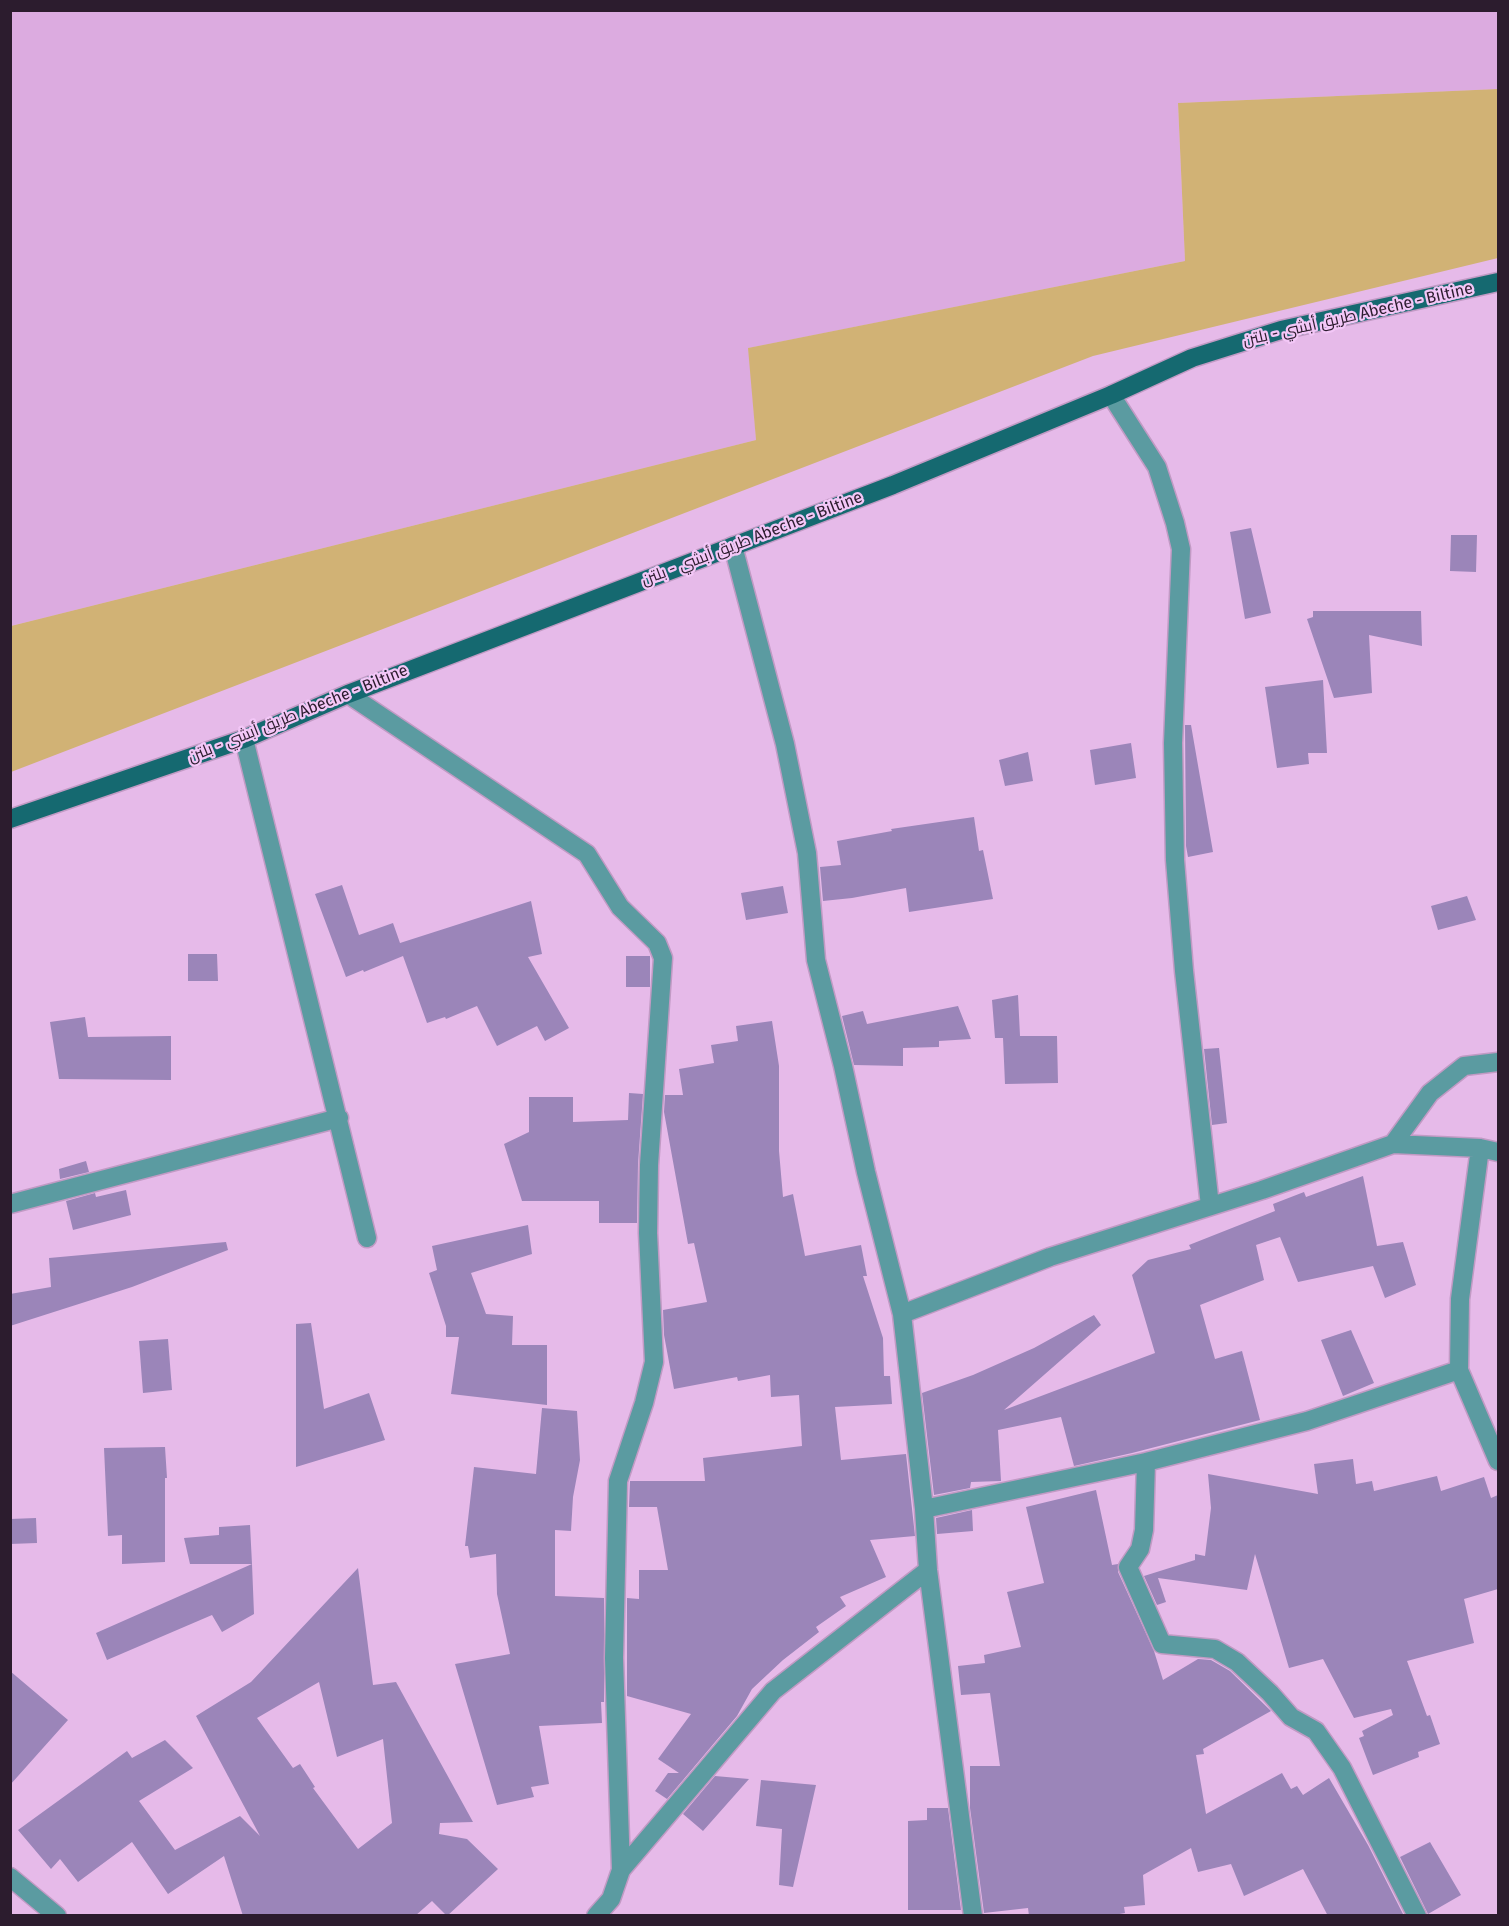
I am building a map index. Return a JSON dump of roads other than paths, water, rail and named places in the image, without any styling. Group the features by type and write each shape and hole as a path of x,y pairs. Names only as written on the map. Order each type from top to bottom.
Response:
{"main road":[{"name":"طريق أبشي - بلتن Abeche - Biltine","path":"10,819 244,739 348,694 903,480 1111,395 1192,358 1281,330 1498,282"}],"street":[{"path":"1111,395 1157,467 1181,549 1173,742 1175,860 1184,971 1210,1206"},
{"path":"733,546 785,744 807,853 816,960 902,1314 924,1509 928,1570 973,1916"},
{"path":"348,694 587,854 620,907 657,943 663,958 649,1165 648,1233 654,1362 644,1403 618,1481 614,1658 621,1870 611,1899 596,1916"},
{"path":"244,739 367,1238"},
{"path":"1394,1144 1430,1093 1464,1066 1498,1062"},
{"path":"10,1204 339,1118"},
{"path":"902,1314 1050,1257 1262,1190 1394,1144 1480,1148 1498,1152"},
{"path":"1480,1148 1460,1299 1459,1370 1498,1461"},
{"path":"924,1509 1146,1462 1306,1421 1459,1370"},
{"path":"1146,1462 1144,1530 1140,1549 1128,1567 1162,1644 1215,1649 1238,1662 1291,1717 1316,1731 1342,1768 1417,1916"},
{"path":"621,1870 773,1690 928,1570"},
{"path":"10,1877 57,1916"}]}
